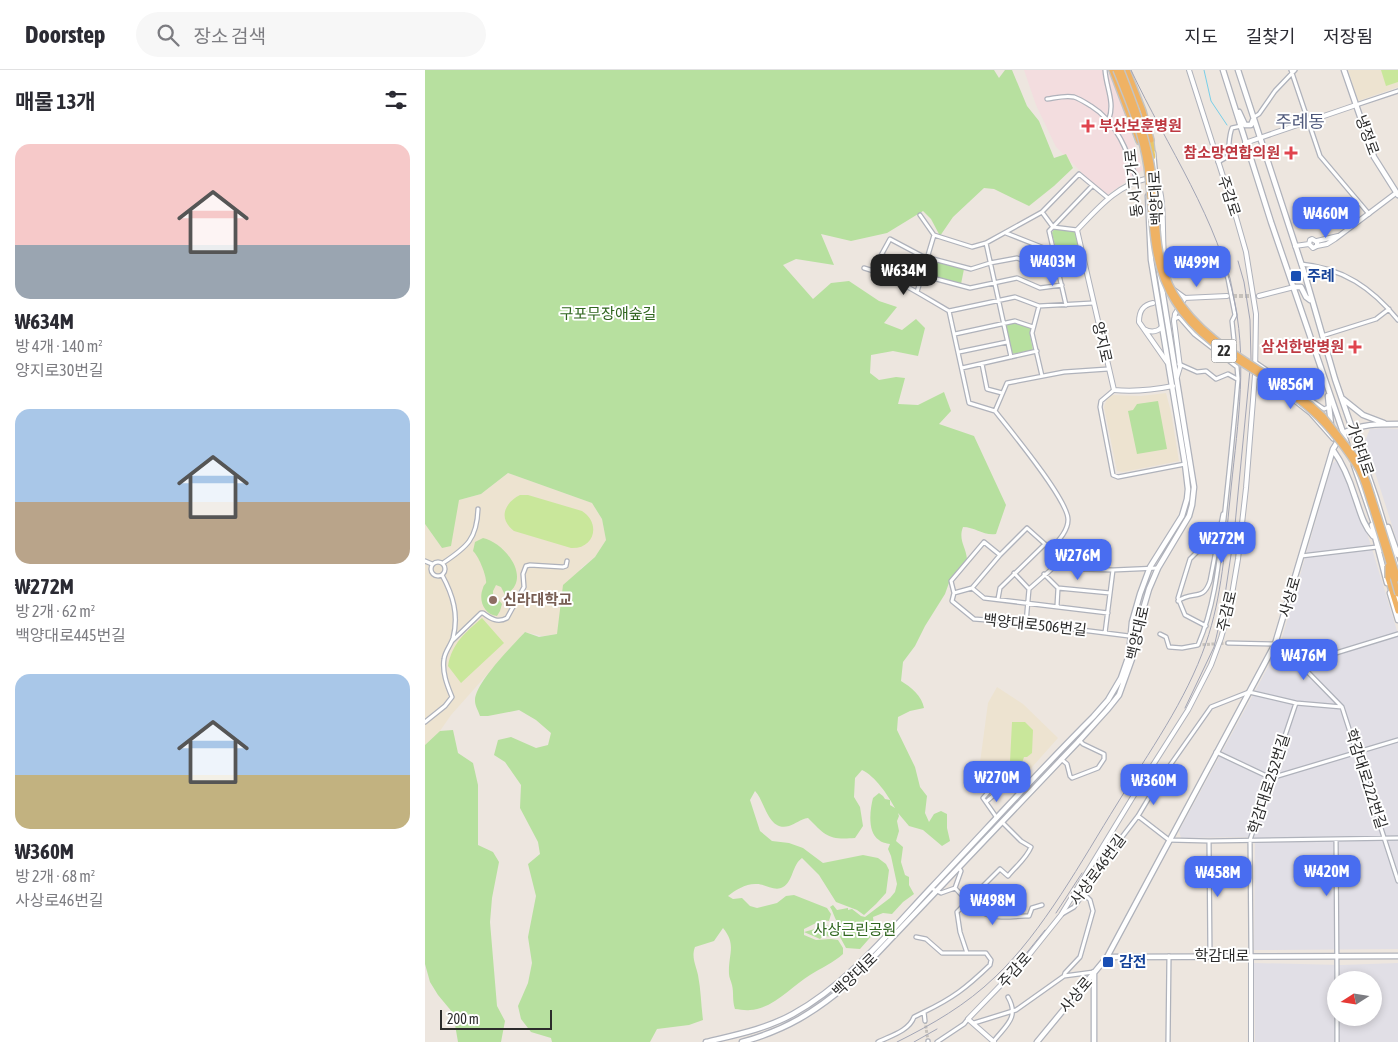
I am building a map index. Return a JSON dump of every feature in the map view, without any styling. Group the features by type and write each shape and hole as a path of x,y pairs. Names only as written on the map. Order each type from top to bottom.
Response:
{"highway":[{"path":"1114,70 1139,140"},
{"name":"동서고가로","path":"1114,70 1141,134 1148,174 1154,248 1170,294 1183,313 1204,336 1300,402 1325,425 1358,470 1388,558 1398,594"},
{"path":"1124,70 1143,111 1151,140"},
{"name":"동서고가로","path":"1124,70 1145,135 1154,185 1156,238 1163,266 1174,293 1189,314 1221,345 1311,405 1323,416 1360,463 1386,537 1398,579"},
{"path":"1386,537 1398,564"},
{"path":"1388,558 1389,578 1398,611"}],"main road":[{"name":"백양대로","path":"743,1042 789,1026 821,1006 849,983 959,868 999,820 1108,700 1117,687 1123,673 1157,568 1184,526 1192,505 1193,487 1176,385 1162,327 1150,242 1145,159 1135,122 1114,70"},
{"name":"백양대로","path":"706,1042 763,1027 792,1015 829,990 856,966 931,888 1061,759 1119,695 1133,656 1135,608 1150,568 1185,509 1188,489 1176,385 1177,377 1157,256 1158,225 1153,156 1149,137 1124,70"},
{"name":"가야대로","path":"1223,70 1245,143 1367,503 1398,602"},
{"name":"가야대로","path":"1238,70 1398,571"},
{"name":"냉정로","path":"1344,70 1374,157 1397,194"},
{"path":"1236,109 1240,112 1245,125 1251,125 1253,118"},
{"path":"1139,140 1145,159"},
{"path":"1151,140 1153,156"},
{"path":"1294,287 1301,287 1306,297 1311,301"},
{"path":"1327,387 1333,450 1340,460 1354,493 1366,528 1375,538"},
{"path":"1342,398 1363,415 1385,424"},
{"path":"1343,433 1363,426 1398,424"},
{"path":"1358,443 1358,430 1363,426"},
{"name":"사상로","path":"1037,1042 1107,956 1275,644 1333,450 1343,433"},
{"path":"1376,498 1396,544 1398,555"},
{"path":"1367,503 1377,547 1398,620"},
{"name":"학감대로","path":"1107,956 1398,956"},
{"path":"1094,972 1094,1042"}],"street":[{"path":"1105,70 1111,95 1109,119"},
{"name":"주감로","path":"968,1019 1025,960 1061,915 1139,787 1189,710 1211,666 1230,606 1238,559 1246,488 1255,375 1256,314 1252,280 1236,217 1189,70"},
{"path":"1253,118 1259,114 1275,91 1291,72 1295,70"},
{"path":"1291,72 1320,156 1370,214"},
{"path":"1245,143 1398,91"},
{"path":"1047,99 1074,97 1096,109 1109,119 1130,158 1137,181"},
{"path":"1218,162 1227,157 1232,128 1241,126"},
{"path":"921,215 933,235 972,246 986,243 1042,212 1079,174 1108,198"},
{"path":"1042,212 1053,227 1077,230 1108,198 1137,181 1156,178 1161,190 1164,263 1169,283 1176,292 1185,298"},
{"path":"1066,305 1049,231 1092,186"},
{"path":"1309,244 1311,239 1314,239 1317,243 1327,244 1397,194"},
{"name":"양지로","path":"1077,230 1114,390"},
{"path":"1005,232 1044,248 1054,248"},
{"path":"917,292 933,235"},
{"path":"873,270 890,239 922,256 971,269 1017,258 1043,268 1084,261"},
{"path":"986,243 1011,357"},
{"path":"1295,246 1309,244 1313,248 1317,243"},
{"path":"1187,255 1217,249 1228,279 1235,315 1231,321 1234,340 1216,352"},
{"path":"882,255 914,272 971,288 1017,278 1040,288 1062,285"},
{"path":"1301,264 1331,270 1355,280 1374,295 1398,320"},
{"path":"864,268 873,270 917,292 949,311 1015,297 1039,306 1093,303"},
{"path":"1259,296 1294,287"},
{"path":"1168,299 1227,296"},
{"path":"1177,377 1179,364 1175,314 1185,298"},
{"path":"1153,303 1141,310 1139,322 1170,366"},
{"path":"1039,306 1033,327 1042,376"},
{"path":"1322,336 1376,319 1389,309"},
{"path":"949,311 969,403 995,411 1067,510 1068,521 1065,529 1051,549"},
{"path":"1161,634 1166,637 1169,647 1198,646 1206,626 1221,544 1238,379 1237,367 1194,334 1179,317 1175,319"},
{"path":"955,334 1015,321 1033,327"},
{"path":"1141,327 1152,332 1162,327"},
{"path":"959,352 1007,342"},
{"path":"962,368 1037,351"},
{"path":"1255,362 1324,409 1329,407"},
{"path":"982,364 987,389 1003,392"},
{"path":"1179,364 1197,372 1206,371 1216,379 1228,374 1238,379"},
{"path":"995,411 1007,383 1064,372 1109,369"},
{"path":"1255,375 1291,398 1310,413 1333,439"},
{"path":"1176,385 1149,391 1114,390 1101,401 1100,407 1113,475 1118,478 1185,464"},
{"path":"1178,601 1185,597 1206,592 1210,581 1227,496"},
{"path":"443,563 466,546 477,525 478,509"},
{"path":"1000,555 984,542 951,581 954,593 972,588 1000,555 1027,528 1073,569 1157,568"},
{"path":"997,599 1000,588 1045,544"},
{"path":"1206,626 1185,615 1178,601 1190,559 1199,550 1221,544"},
{"path":"1301,556 1377,547"},
{"path":"1026,623 1029,589 1062,560"},
{"path":"425,561 432,564"},
{"path":"442,575 433,574 430,569 432,564 437,561 443,563"},
{"path":"425,722 445,706 452,697 447,684 444,660 446,650 452,641 481,613 497,620 507,618 524,587 523,574 526,566 530,564 563,567 566,566 567,561"},
{"path":"443,563 445,568 442,575 452,595 456,612 456,627 452,641"},
{"path":"1105,633 1113,570"},
{"path":"1014,573 1029,589"},
{"path":"1044,574 1059,588 1110,593"},
{"path":"972,588 985,598 1108,613"},
{"path":"1057,606 1059,588"},
{"name":"백양대로506번길","path":"954,593 952,601 974,619 1026,623 1134,637"},
{"path":"1300,664 1398,634"},
{"path":"1228,643 1275,644 1300,664 1342,707"},
{"path":"1249,692 1296,703 1342,707"},
{"name":"사상로46번길","path":"1061,915 1074,907 1084,894 1106,858 1211,707 1249,692"},
{"name":"학감대로252번길","path":"1251,956 1251,840 1296,703"},
{"name":"학감대로222번길","path":"1342,707 1398,881"},
{"path":"1061,759 1067,764 1072,778 1099,768 1105,759 1103,754 1079,740"},
{"path":"1216,752 1271,778 1398,740"},
{"path":"967,953 960,932 957,912 1000,870 1008,876 1020,862 1027,858 1031,847 999,820 983,798 991,788"},
{"path":"986,802 994,795"},
{"path":"1137,816 1169,840 1398,838"},
{"path":"1335,839 1337,971"},
{"path":"1209,841 1210,956"},
{"path":"931,888 941,894 955,888 961,871 959,868"},
{"path":"955,888 983,915 1002,918 1029,916 1031,908 1042,905"},
{"path":"974,1023 1014,1011 1064,976 1080,956 1093,911 1090,900 1084,894"},
{"path":"878,1042 912,1024 914,1017 957,995 989,965 991,960 988,955 967,953 942,954 925,939 916,937"},
{"path":"1168,1042 1169,956"},
{"path":"1251,956 1251,1042"},
{"path":"1064,976 1094,972"},
{"path":"937,1042 964,1024 968,1019 993,1042 1014,1011 1008,997"},
{"path":"924,1012 925,1020"},
{"path":"1337,1026 1337,1042"}],"shaded area":[{"name":"부산보훈병원","path":"1024,70 1107,70 1123,106 1143,170 1107,195 1096,187 1056,147 1036,105"},
{"path":"1348,70 1398,70 1398,87 1358,101"},
{"path":"1166,393 1179,461 1123,472 1117,471 1104,407 1107,399 1111,395 1141,396"},
{"path":"1370,429 1398,429 1398,544 1365,441"},
{"path":"1338,459 1364,523 1398,634 1398,949 1254,950 1255,837 1181,838 1179,831 1280,645 1332,464"},
{"name":"신라대학교","path":"508,473 592,503 602,519 606,540 595,557 581,568 557,634 542,636 525,632 451,715 440,731 425,745 425,524 442,548 459,500 481,494"},
{"path":"997,687 1023,704 1058,738 1017,784 996,786 979,770 988,703"},
{"path":"1254,963 1341,965 1398,963 1398,1042 1255,1042"}],"green space":[{"name":"구포무장애숲길","path":"425,70 994,70 999,78 1005,70 1012,70 1027,106 1039,121 1054,158 1066,154 1073,168 1054,186 1029,206 994,189 984,188 953,217 940,236 931,219 923,211 887,233 851,241 821,234 834,265 796,259 783,265 813,299 831,283 849,281 879,301 897,307 884,323 902,330 916,319 925,328 918,356 893,351 871,355 870,373 879,380 896,377 905,378 898,404 918,405 944,392 951,411 939,424 974,436 1006,505 996,534 987,534 972,528 963,527 961,536 967,559 950,580 945,594 915,646 903,662 901,681 915,692 924,708 910,711 898,717 897,730 915,767 920,787 927,796 925,813 929,822 934,814 941,811 947,814 947,828 950,841 942,846 923,830 909,826 898,813 899,831 896,841 903,847 901,862 905,875 909,877 909,885 914,894 892,914 883,913 873,917 875,932 860,949 846,948 840,937 823,936 820,939 804,932 804,935 816,940 838,940 843,948 843,954 767,1006 748,1010 735,1009 733,988 729,974 731,945 723,928 714,941 695,947 694,951 703,1020 689,1025 657,1029 650,1042 552,1042 551,1038 531,1032 521,1019 518,1006 528,983 532,963 528,937 536,896 528,864 540,854 538,842 520,808 521,785 505,762 494,755 498,740 511,737 536,748 548,745 551,733 536,720 519,710 480,716 475,701 476,694 487,675 525,632 539,637 557,634 563,585 595,557 606,540 602,519 592,503 508,473 481,494 459,500 451,546 442,548 425,524","holes":["862,770 876,781 890,800 885,799 879,793 873,798 870,821 875,836 881,842 890,844 888,849 897,884 895,892 865,917 852,909 837,910 833,905 830,907 837,922 835,926 831,924 830,927 821,922 815,929 804,932 804,929 822,920 829,921 831,914 827,908 794,895 786,896 777,903 757,908 750,906 742,898 733,899 728,896 738,889 753,884 777,889 783,887 789,881 796,865 802,858 819,875 836,902 857,910 864,915 886,893 889,870 886,864 878,858 863,855 823,863 803,848 789,843 772,841 760,831 750,800 755,791 772,820 782,827 808,818 828,835 839,838 855,838 863,826 860,807 854,797 855,778"]},
{"path":"1381,70 1398,70 1398,82 1386,86"},
{"path":"1054,229 1075,232 1081,258 1059,263 1052,233"},
{"path":"928,258 964,269 961,284 925,273 924,275"},
{"path":"1014,323 1031,328 1030,335 1033,350 1012,354 1005,325"},
{"path":"1158,401 1167,449 1137,454 1128,411 1133,410 1137,404"},
{"path":"520,495 528,495 582,511 592,522 593,534 590,540 579,547 571,548 514,531 506,521 505,511 510,502"},
{"path":"483,538 499,546 507,554 513,562 516,571 517,580 513,588 505,595 501,587 496,585 493,591 493,597 502,604 497,616 492,615 486,610 481,597 486,578 479,560 473,551 475,542"},
{"path":"482,618 504,643 461,683 448,666 450,658 460,639"},
{"path":"1012,722 1025,722 1033,730 1032,753 1024,757 1022,763 1010,762"},
{"path":"453,730 458,753 473,763 478,785 478,845 493,852 499,862 492,898 490,922 497,1006 505,1021 501,1042 458,1042 453,1013 430,982 425,964 425,745 440,731"}],"waterway":[{"path":"1204,70 1211,101 1227,125"}],"tunnel":[{"path":"1227,296 1259,296"},
{"path":"1198,645 1228,643"},
{"path":"925,1021 928,1041"}],"railway":[{"path":"897,1042 949,1013 973,996 1013,959 1029,939 1061,895 1177,706 1198,664 1216,608 1224,554 1240,402 1241,353 1239,328 1227,273 1205,213 1131,70"},
{"path":"1185,708 1214,647 1223,608 1234,535 1251,359 1250,320 1244,282 1238,261"},
{"path":"1056,913 1082,873"},
{"path":"1020,961 1045,930"},
{"path":"914,1042 937,1029"}],"place":[{"name":"부산보훈병원","path":"1088,126"},
{"name":"참소망연합의원","path":"1291,153"},
{"name":"주례","path":"1296,276"},
{"name":"삼선한방병원","path":"1355,347"},
{"name":"신라대학교","path":"493,600"},
{"name":"감전","path":"1108,962"}],"district":[{"name":"주례동","path":"1300,122"}],"park label":[{"name":"사상근린공원","path":"855,930"}]}
